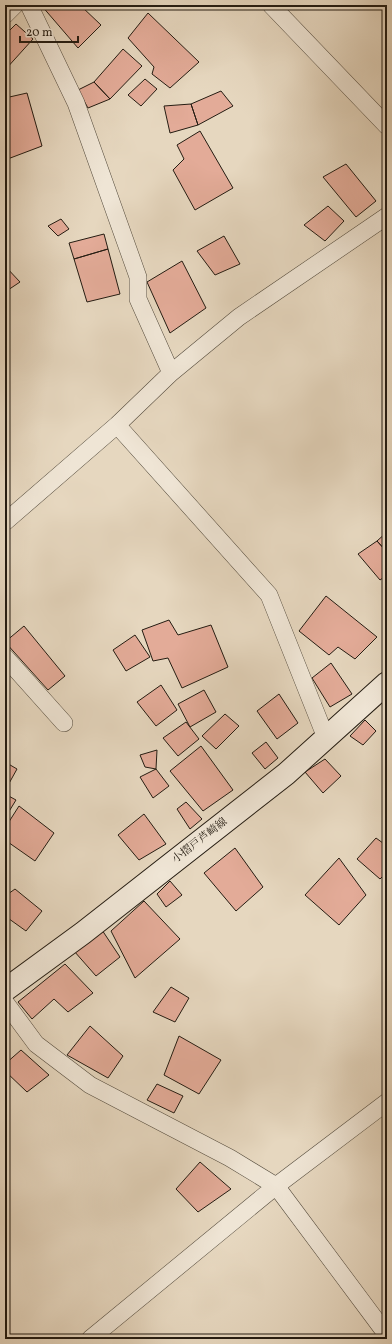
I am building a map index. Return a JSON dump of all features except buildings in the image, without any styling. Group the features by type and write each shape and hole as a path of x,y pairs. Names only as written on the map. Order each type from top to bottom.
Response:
{"main road":[{"name":"小摺戸芦崎線","path":"5,990 83,933 286,774 387,683"}],"street":[{"path":"5,15 15,5"},
{"path":"29,5 76,104 138,277 138,299 171,373"},
{"path":"271,5 387,126"},
{"path":"5,522 117,425 171,373 239,317 387,216"},
{"path":"117,425 269,595 326,738"},
{"path":"5,657 64,723"},
{"path":"5,1002 36,1044 90,1085 230,1158 276,1186 387,1335"},
{"path":"90,1339 276,1186 387,1102"}]}
